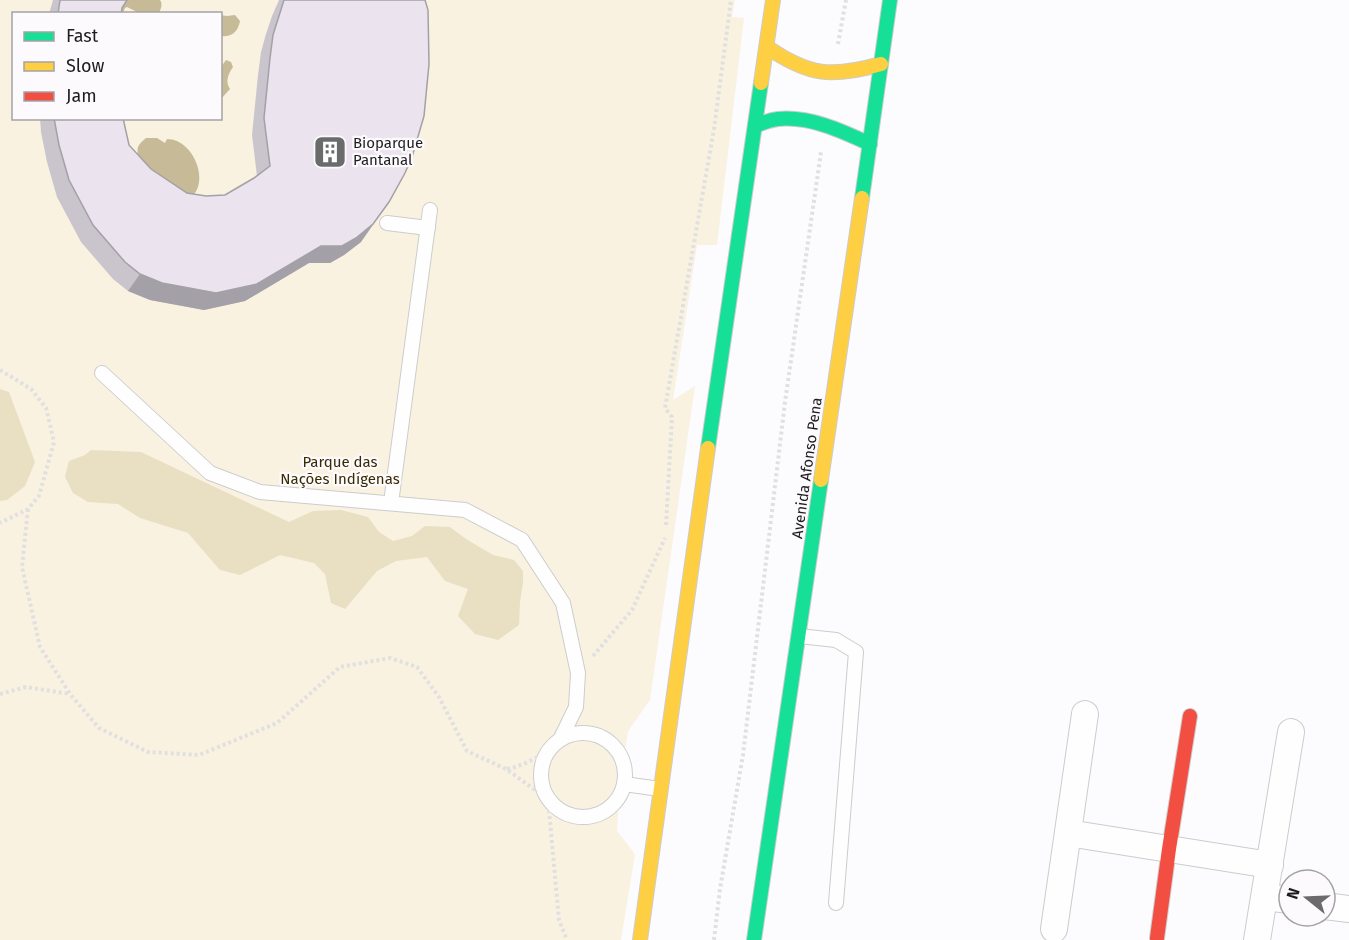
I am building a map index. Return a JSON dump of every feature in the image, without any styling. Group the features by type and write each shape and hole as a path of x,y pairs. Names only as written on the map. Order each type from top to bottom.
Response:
{"main road":[{"path":"640,940 773,0"},
{"name":"Avenida Afonso Pena","path":"754,940 890,0"},
{"path":"767,47 786,61 803,69 820,73 851,72 881,64"},
{"path":"755,126 767,121 795,119 825,126 870,144"},
{"path":"1157,938 1168,849 1190,716"}],"street":[{"path":"1054,929 1085,714"},
{"path":"1257,940 1277,898 1270,865 1291,732"},
{"path":"1068,833 1270,865"}],"lane":[{"path":"391,504 430,210"},
{"path":"387,223 428,228"},
{"path":"102,373 210,472 260,492 465,510 522,540 563,603 578,673 576,707 560,740 548,752 542,767 542,784 548,799 559,811 574,817 591,817 606,811 618,799 624,784 624,767 618,752 606,740 591,734 574,734 560,740"},
{"path":"799,636 836,640 856,652 836,903"},
{"path":"624,784 660,789"}],"path":[{"path":"666,526 672,417 665,408 714,129 731,0"},
{"path":"834,74 846,0"},
{"path":"714,940 720,889 743,755 785,402 825,126"},
{"path":"0,370 31,389 46,408 54,442 39,496 28,510 0,523"},
{"path":"28,510 22,567 40,647 70,694 99,728 148,752 199,755 277,723 340,667 390,658 417,667 439,697 468,751 506,769 548,799 559,920 567,940"},
{"path":"578,673 632,610 665,537"},
{"path":"0,694 26,687 70,694"},
{"path":"506,769 522,765 548,752"}],"green space":[{"name":"Parque das Nações Indígenas","path":"0,0 735,0 732,17 744,18 717,245 697,245 673,400 695,386 650,700 628,731 620,781 617,831 635,854 621,940 0,940"}],"shaded area":[{"path":"124,0 160,0 161,3 159,12 137,12 127,7 123,12 118,12"},
{"path":"222,15 235,15 240,21 238,28 228,36 222,36"},
{"path":"226,60 231,62 233,67 228,78 230,89 222,98 222,66"},
{"path":"146,138 157,138 165,143 167,139 177,141 192,155 197,164 199,185 188,199 136,166 139,145"},
{"path":"0,389 9,392 35,462 25,486 7,500 0,501"},
{"path":"91,450 141,452 289,522 313,511 341,510 368,517 379,532 393,541 412,536 425,526 450,527 493,555 514,560 523,571 519,625 498,640 475,634 458,616 468,589 445,581 427,557 396,561 377,571 345,609 331,603 325,574 314,563 280,555 240,575 220,570 188,533 140,518 118,504 88,502 73,493 65,477 69,461"}],"building":[{"path":"60,0 127,0 121,12 58,12"},
{"name":"Bioparque Pantanal","path":"284,0 425,0 428,10 429,64 424,116 412,157 389,202 373,224 356,238 342,246 321,246 257,284 216,293 162,283 140,274 125,262 93,225 69,180 54,120 123,120 129,145 151,169 187,193 206,196 225,195 270,166 264,118 273,35"}],"traffic: fast":[{"path":"862,198 890,0"},
{"path":"708,448 761,83"},
{"path":"755,126 778,119 802,120 837,130 870,144"},
{"path":"754,940 821,480"}],"traffic: slow":[{"path":"761,83 773,0"},
{"path":"767,47 796,64 821,72 848,71 881,64"},
{"path":"821,480 862,198"},
{"path":"640,940 708,448"}],"traffic: jam":[{"path":"1157,938 1190,716"}],"place":[{"name":"Bioparque Pantanal","path":"330,152"}]}
